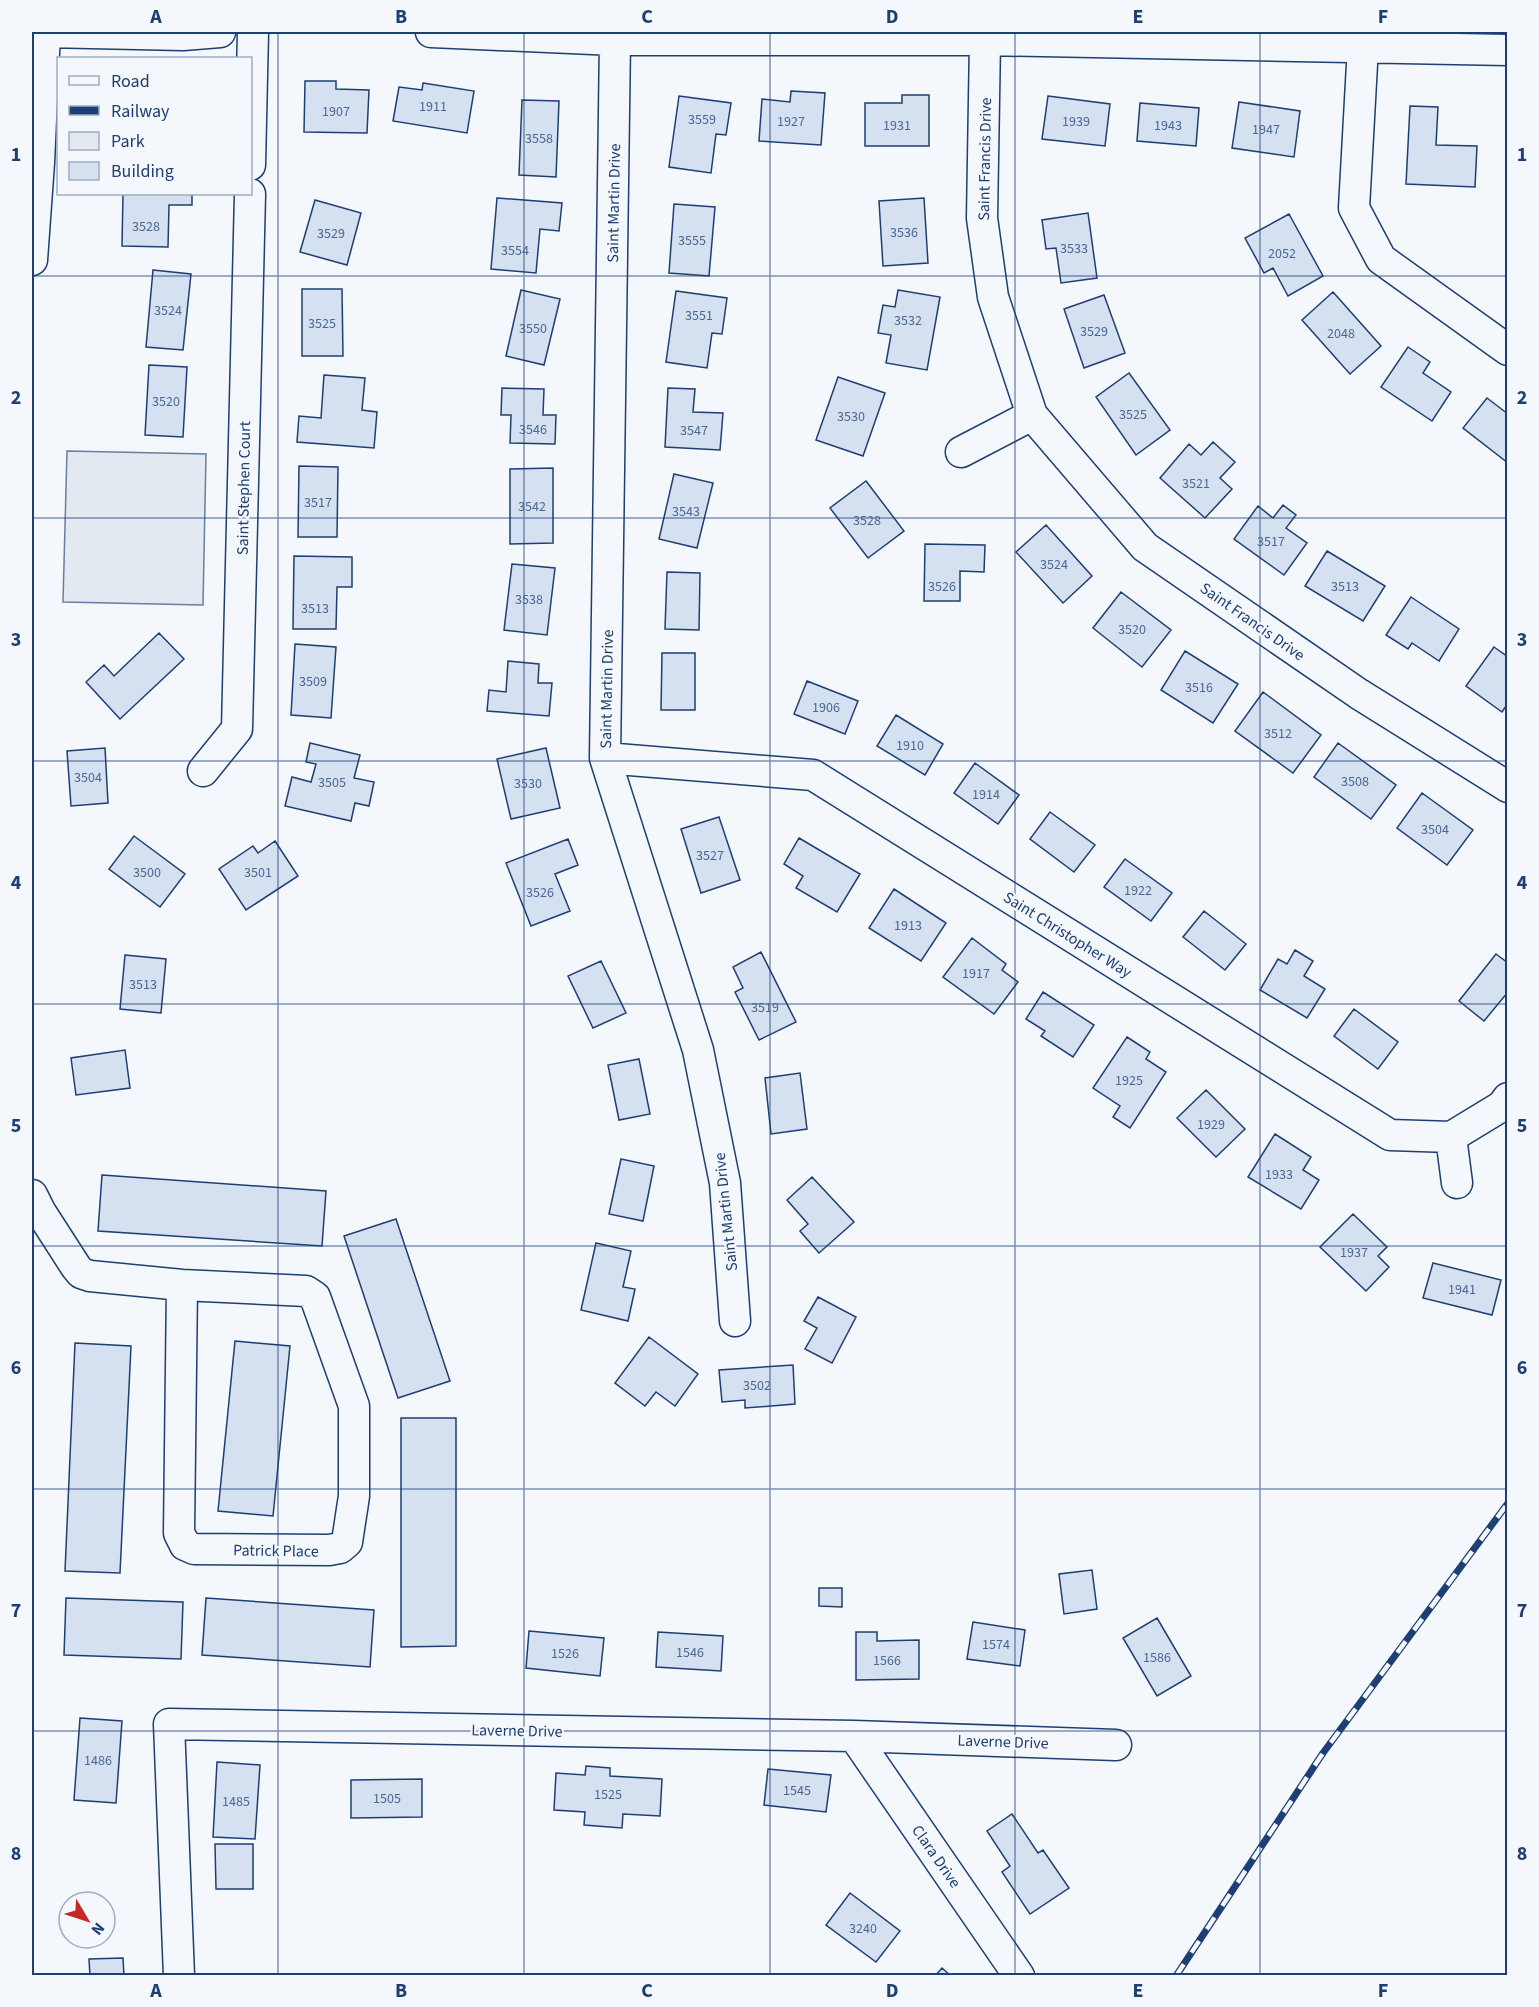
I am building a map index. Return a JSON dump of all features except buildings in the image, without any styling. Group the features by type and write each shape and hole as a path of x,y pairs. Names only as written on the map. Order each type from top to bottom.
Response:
{"street":[{"path":"32,260 45,32 183,35 220,32"},
{"path":"252,98 254,32"},
{"path":"431,32 615,40 985,40 1508,50"},
{"name":"Saint Martin Drive","path":"615,40 605,758 699,1050 725,1183 735,1320"},
{"name":"Saint Francis Drive","path":"985,40 982,218 993,297 1032,415 1145,547 1359,694 1508,788"},
{"path":"1362,46 1354,208 1381,259 1508,350"},
{"name":"Saint Stephen Court","path":"203,771 237,729 250,195"},
{"path":"961,452 1032,415"},
{"name":"Saint Christopher Way","path":"605,758 813,775 1390,1135 1451,1137"},
{"path":"1457,1183 1451,1137 1502,1106 1508,1098"},
{"name":"Patrick Place","path":"32,1195 81,1273 90,1276 182,1285 306,1291 315,1297 354,1406 354,1496 347,1542 340,1548 329,1550 194,1549 185,1545 179,1533 182,1285"},
{"name":"Laverne Drive","path":"179,1976 169,1724 854,1736 1116,1745"},
{"name":"Clara Drive","path":"854,1736 1019,1976"}],"green space":[{"path":"67,451 206,454 203,605 63,602"}],"railway":[{"path":"1176,1976 1323,1753 1508,1503"}]}
